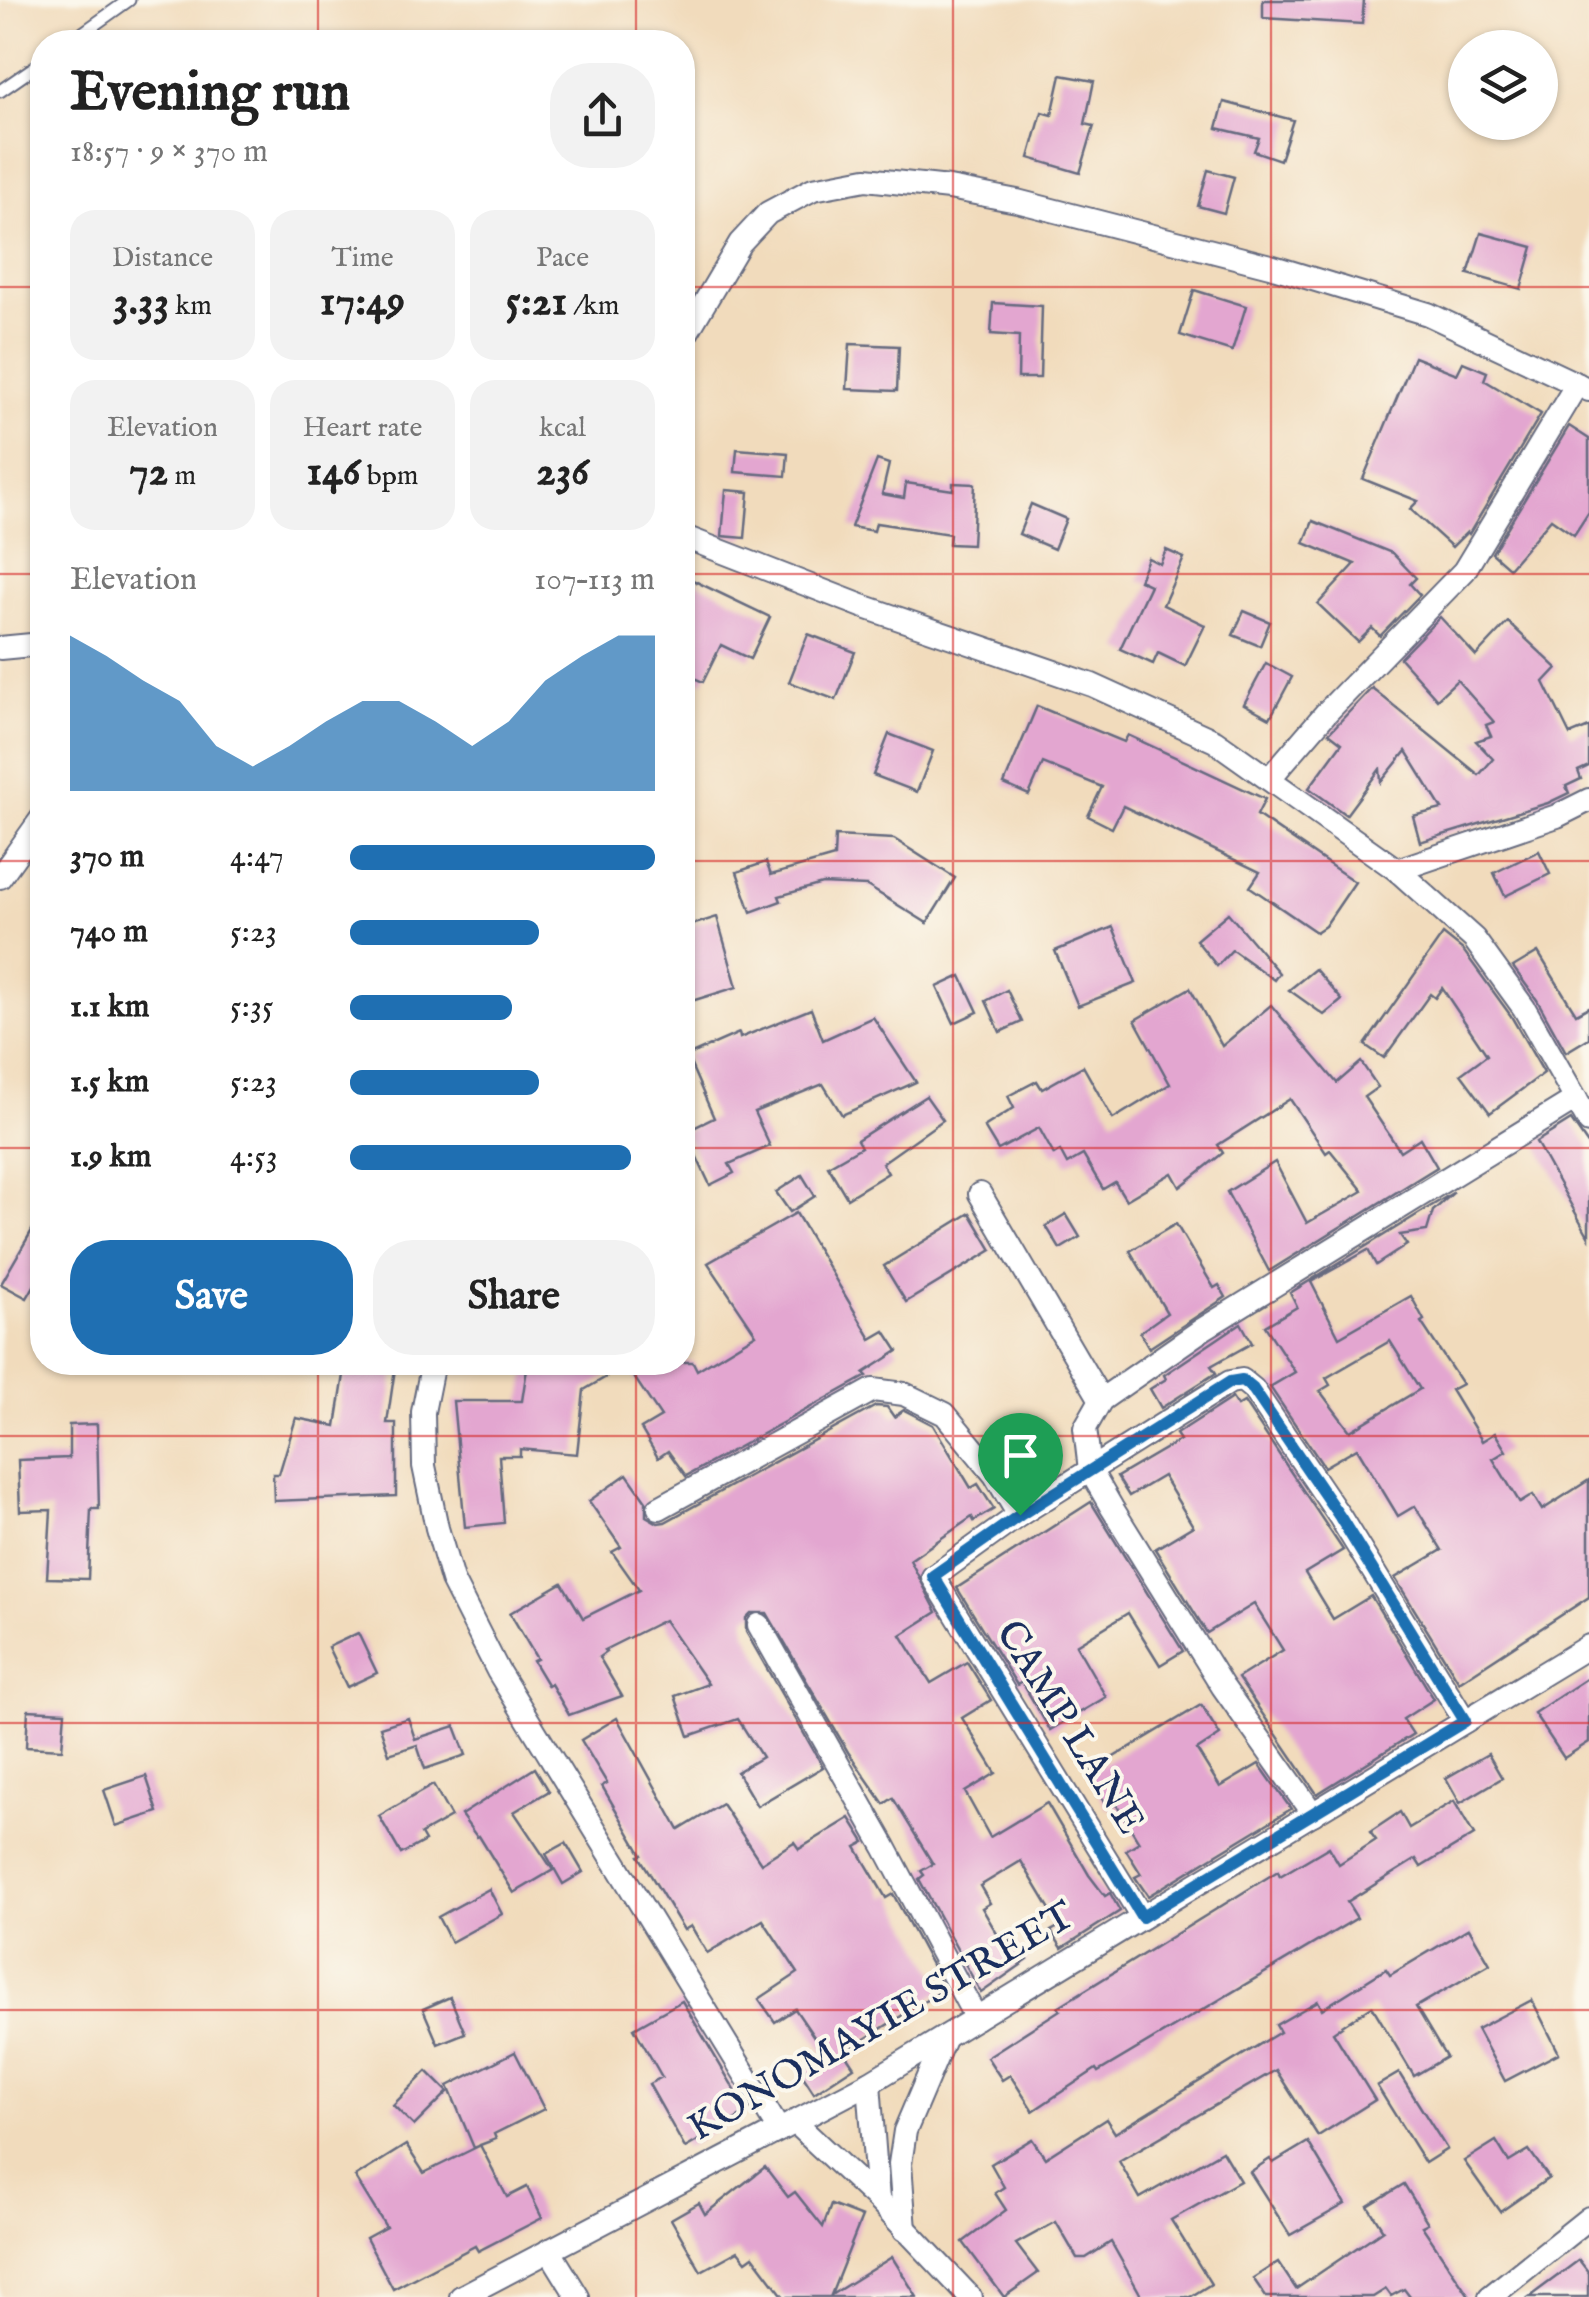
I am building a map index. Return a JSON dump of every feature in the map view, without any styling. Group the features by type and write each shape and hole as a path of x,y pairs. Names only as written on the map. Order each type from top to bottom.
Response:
{"street":[{"path":"695,319 740,242 768,213 813,189 866,179 1017,201 1270,266 1428,314 1583,387 1464,571 1326,713 1270,780"},
{"path":"695,541 862,606 1108,691 1215,741 1398,870 1474,940 1524,1008 1589,1122"},
{"path":"0,648 30,645"},
{"path":"1398,870 1556,816 1589,800"},
{"path":"0,877 30,835"},
{"path":"1312,1814 1224,1687 1090,1470 1085,1428 1101,1400 1203,1329 1576,1099"},
{"path":"980,1194 1101,1400"},
{"path":"431,1375 424,1412 424,1466 436,1528 452,1580 498,1672 786,2126 878,2200 970,2297"},
{"path":"660,1508 873,1390 904,1394 945,1414 995,1475 1020,1515 1230,1382 1242,1380 1253,1389 1340,1517 1465,1721"},
{"name":"CAMP LANE","path":"1020,1515 933,1576 1142,1917"},
{"path":"759,1625 885,1846 976,2018"},
{"name":"KONOMAYIE STREET","path":"461,2297 869,2084 1589,1646"},
{"path":"905,2230 900,2164 905,2131 945,2037"},
{"path":"869,2084 878,2200"},
{"path":"1490,2297 1589,2218"},
{"path":"549,2250 578,2297"}],"lane":[{"path":"87,30 130,0"},
{"path":"0,91 30,70"}],"building":[{"path":"1263,0 1364,0 1362,24 1263,18"},
{"path":"1061,75 1094,81 1085,124 1094,126 1080,173 1029,158 1042,112 1052,115"},
{"path":"1224,102 1293,120 1280,160 1254,151 1259,138 1217,128"},
{"path":"1208,170 1234,177 1224,213 1198,206"},
{"path":"1481,233 1533,247 1521,289 1468,274"},
{"path":"1194,290 1246,306 1232,351 1180,335"},
{"path":"993,303 1042,306 1040,378 1018,378 1019,336 991,334"},
{"path":"850,344 899,346 897,391 847,389"},
{"path":"1414,357 1457,374 1463,362 1487,372 1484,380 1541,414 1469,534 1452,547 1410,509 1418,501 1363,479"},
{"path":"1569,426 1589,439 1589,512 1574,535 1551,519 1509,568 1492,553"},
{"path":"737,449 788,453 786,476 735,472"},
{"path":"877,460 889,464 882,494 904,498 906,483 953,490 953,483 975,484 972,545 949,544 950,534 876,523 874,531 851,527"},
{"path":"726,490 749,492 745,538 722,536"},
{"path":"1031,504 1066,519 1054,549 1019,534"},
{"path":"1313,521 1392,553 1416,578 1410,584 1420,595 1380,636 1372,628 1358,642 1318,604 1355,564 1304,543"},
{"path":"1166,550 1184,558 1163,605 1205,625 1185,666 1158,653 1153,664 1120,649 1150,585 1139,580 1148,558 1160,564"},
{"path":"695,581 770,617 750,659 721,645 703,682 695,679"},
{"path":"1244,611 1270,622 1260,646 1233,635"},
{"path":"1440,617 1476,656 1508,622 1557,668 1544,682 1570,735 1589,727 1589,766 1578,771 1581,779 1566,786 1569,793 1548,803 1420,842 1413,816 1442,809 1406,751 1381,782 1380,769 1346,815 1309,788 1342,743 1329,733 1372,688 1479,775 1493,759 1476,741 1491,736 1486,725 1494,722 1457,680 1437,699 1400,658"},
{"path":"808,634 855,652 836,700 789,682"},
{"path":"1266,663 1292,677 1270,718 1244,704"},
{"path":"1037,706 1124,742 1128,735 1265,799 1257,815 1355,882 1325,926 1316,932 1250,887 1260,872 1123,806 1112,828 1088,816 1102,787 1043,763 1029,795 1004,784"},
{"path":"889,734 933,751 917,792 873,775"},
{"path":"835,836 894,839 955,878 927,923 867,886 822,884 779,896 781,901 751,912 737,872 766,862 771,875 834,857"},
{"path":"1539,851 1550,874 1505,896 1494,873"},
{"path":"1228,913 1279,973 1274,980 1232,950 1217,966 1196,940"},
{"path":"717,917 737,987 695,1000 695,924"},
{"path":"1113,927 1136,983 1078,1006 1055,951"},
{"path":"1443,934 1463,950 1511,1016 1544,1073 1490,1113 1461,1074 1487,1055 1442,988 1435,998 1430,994 1384,1058 1365,1045"},
{"path":"1538,952 1576,1014 1589,1007 1589,1038 1566,1052 1513,967"},
{"path":"1315,969 1342,1000 1324,1015 1289,990"},
{"path":"961,976 978,1012 954,1023 937,987"},
{"path":"1190,988 1222,1046 1271,1005 1337,1083 1361,1062 1378,1087 1364,1097 1400,1151 1420,1138 1437,1167 1269,1271 1227,1192 1275,1162 1307,1223 1363,1191 1330,1150 1326,1153 1290,1099 1218,1145 1223,1153 1180,1187 1172,1173 1126,1200 1115,1182 1103,1189 1083,1155 1067,1164 1060,1151 1054,1155 1039,1128 998,1150 984,1127 1014,1108 1008,1096 1037,1081 1042,1089 1083,1066 1113,1119 1170,1084 1135,1020"},
{"path":"1007,990 1022,1022 1000,1032 986,1001"},
{"path":"811,1009 823,1040 873,1017 916,1082 842,1115 823,1084 754,1112 770,1146 729,1164 734,1173 710,1185 695,1153 695,1127 714,1118 695,1074 695,1052 739,1033 740,1038"},
{"path":"926,1096 943,1120 882,1163 888,1173 847,1198 828,1166 861,1147 857,1140"},
{"path":"1571,1120 1589,1146 1589,1237 1536,1142"},
{"path":"802,1175 815,1196 790,1212 776,1192"},
{"path":"1454,1192 1433,1211 1427,1231 1400,1235 1407,1245 1376,1265 1368,1250 1311,1282 1339,1337 1411,1296 1424,1320 1421,1322 1462,1384 1451,1390 1482,1441 1495,1433 1506,1451 1493,1459 1520,1503 1533,1495 1542,1510 1589,1480 1589,1597 1459,1682 1395,1578 1442,1550 1415,1506 1398,1516 1357,1448 1324,1467 1270,1387 1295,1372 1265,1326 1297,1307 1290,1293","holes":["1390,1341 1420,1389 1350,1431 1320,1391 1330,1385 1326,1378"]},
{"path":"796,1213 871,1339 885,1331 898,1351 864,1373 867,1376 686,1476 668,1451 658,1458 641,1429 661,1417 633,1375 695,1375 695,1366 697,1370 756,1334 708,1263"},
{"path":"970,1213 992,1250 906,1302 884,1266"},
{"path":"1066,1214 1080,1237 1060,1249 1046,1226"},
{"path":"1176,1224 1214,1288 1219,1285 1226,1297 1149,1348 1140,1332 1167,1313 1130,1251"},
{"path":"30,1234 27,1298 1,1284"},
{"path":"1241,1323 1252,1343 1211,1366 1216,1373 1161,1408 1150,1389 1166,1379 1164,1375"},
{"path":"344,1375 394,1375 387,1423 396,1423 396,1496 274,1501 273,1474 279,1474 296,1418 336,1426"},
{"path":"526,1375 606,1377 584,1390 577,1454 520,1449 520,1456 499,1456 504,1523 465,1527 453,1401 522,1401"},
{"path":"1232,1398 1237,1406 1244,1402 1343,1550 1305,1573 1333,1619 1371,1596 1434,1699 1403,1719 1413,1734 1317,1794 1238,1678 1283,1650 1254,1604 1207,1633 1155,1549 1193,1526 1163,1476 1129,1496 1117,1477 1180,1440 1176,1434"},
{"path":"876,1406 887,1407 894,1417 904,1410 933,1425 971,1488 978,1484 994,1509 974,1521 972,1517 910,1560 937,1612 901,1635 931,1683 967,1662 991,1700 962,1718 996,1773 965,1792 990,1837 1047,1803 1089,1875 1105,1896 1110,1893 1120,1911 1062,1948 1051,1931 1060,1926 1021,1861 980,1886 990,1903 982,1908 1004,1946 1014,1939 1028,1960 981,1993 919,1879 924,1875 921,1871 933,1864 893,1798 884,1804 848,1752 767,1613 751,1613 746,1618 746,1632 823,1767 757,1806 737,1772 762,1757 738,1719 689,1736 675,1696 708,1684 664,1620 604,1650 599,1657 622,1696 569,1715 533,1661 537,1659 510,1613 562,1583 583,1618 639,1590 612,1552 621,1547 589,1501 627,1474 646,1501 646,1516 658,1523 665,1522"},
{"path":"97,1424 99,1509 91,1509 88,1579 47,1578 51,1510 20,1511 18,1460 69,1458 69,1425"},
{"path":"1091,1502 1183,1651 1160,1665 1128,1613 1076,1645 1106,1697 1050,1730 957,1588"},
{"path":"358,1633 377,1673 347,1687 328,1647"},
{"path":"1589,1677 1589,1742 1564,1758 1534,1713"},
{"path":"1201,1705 1220,1735 1197,1750 1220,1787 1259,1764 1291,1809 1148,1896 1135,1877 1141,1874 1126,1850 1139,1842 1116,1804 1108,1809 1087,1773"},
{"path":"28,1710 65,1712 62,1749 26,1747"},
{"path":"408,1718 415,1739 455,1726 466,1755 425,1769 417,1745 389,1754 380,1727"},
{"path":"617,1718 679,1830 722,1804 761,1863 794,1842 799,1849 850,1818 865,1842 856,1847 886,1898 893,1894 944,1989 844,2052 854,2067 814,2093 801,2073 827,2056 795,2009 775,2022 759,1999 798,1973 763,1920 707,1953 691,1926 684,1930 602,1786 607,1783 581,1740"},
{"path":"1488,1754 1502,1778 1460,1803 1446,1778"},
{"path":"535,1768 549,1791 514,1812 553,1870 514,1893 479,1836 461,1815"},
{"path":"146,1776 158,1812 116,1826 104,1790"},
{"path":"433,1785 451,1817 421,1834 425,1841 401,1854 379,1816"},
{"path":"1454,1801 1474,1835 1421,1867 1416,1859 1347,1902 1357,1918 1098,2072 1096,2069 1033,2111 1010,2075 1002,2080 987,2057 1060,2010 1058,2007 1278,1871 1280,1876 1329,1847 1339,1864 1376,1840 1370,1832 1400,1812 1409,1828"},
{"path":"566,1843 583,1872 563,1884 546,1854"},
{"path":"489,1889 502,1914 451,1942 438,1917"},
{"path":"1469,1928 1490,1964 1416,2007 1446,2057 1414,2076 1372,2006 1333,2032 1375,2100 1318,2136 1276,2070 1119,2161 1140,2198 1222,2151 1240,2181 1171,2220 1211,2284 1190,2297 1142,2297 1111,2242 1086,2258 1077,2258 1056,2222 1016,2244 1038,2273 1004,2297 963,2242 1006,2210 995,2193 1004,2187 991,2164 1032,2139 1045,2158 1106,2119 1115,2133 1280,2032 1276,2025 1318,2001 1322,2009 1386,1969 1390,1975"},
{"path":"450,1997 465,2033 438,2044 423,2009"},
{"path":"1532,2000 1559,2053 1505,2081 1477,2029"},
{"path":"682,2001 748,2112 685,2148 649,2084 662,2077 634,2028"},
{"path":"515,2052 544,2109 480,2145 507,2197 527,2187 542,2218 478,2251 475,2246 393,2289 366,2238 386,2227 355,2177 406,2145 424,2173 479,2146 474,2148 448,2086"},
{"path":"427,2071 448,2092 414,2126 393,2105"},
{"path":"1399,2073 1447,2149 1425,2163 1377,2086"},
{"path":"1496,2141 1509,2162 1529,2150 1549,2178 1500,2212 1464,2161"},
{"path":"1308,2142 1345,2204 1290,2235 1250,2172"},
{"path":"765,2167 788,2197 795,2192 823,2227 831,2205 862,2217 831,2295 892,2257 917,2297 784,2297 753,2256 746,2261 738,2251 701,2271 671,2219 699,2203 705,2214"},
{"path":"1404,2184 1428,2223 1422,2226 1470,2297 1410,2297 1404,2289 1391,2296 1386,2289 1373,2297 1266,2297 1253,2278 1278,2262 1296,2289 1383,2230 1368,2206"},
{"path":"1579,2260 1589,2273 1589,2297 1529,2297"}],"route":[{"path":"1242,1380 1253,1389 1340,1517 1465,1721 1142,1917 933,1576 1020,1515 1230,1382 1242,1380"}]}
